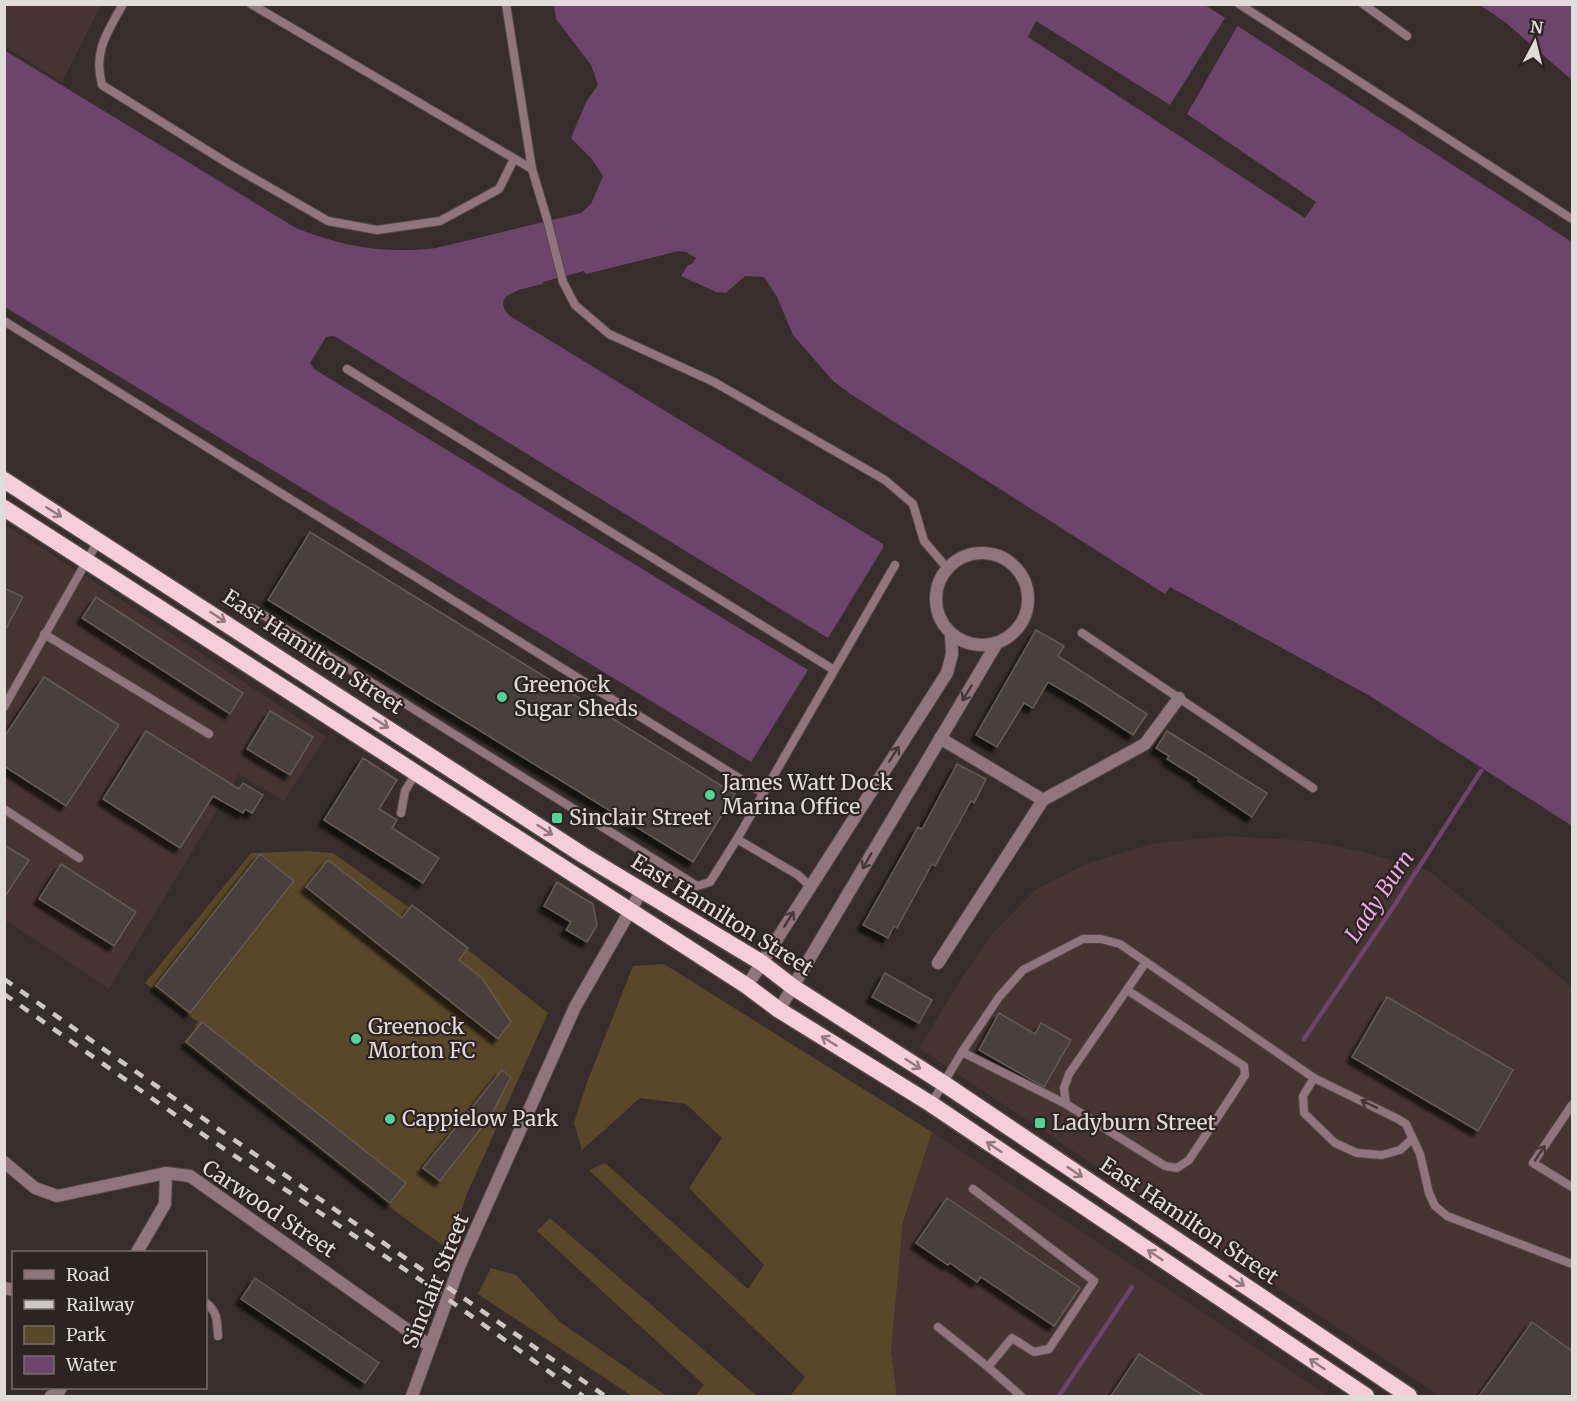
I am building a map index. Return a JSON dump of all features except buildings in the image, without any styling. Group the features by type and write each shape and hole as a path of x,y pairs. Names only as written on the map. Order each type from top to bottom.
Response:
{"highway":[{"name":"East Hamilton Street","path":"4,480 583,855 762,963 793,987 943,1083 1404,1395"},
{"path":"4,508 747,986 779,1010 931,1104 1366,1396"},
{"path":"314,706 326,688"}],"street":[{"path":"986,552 1006,559 1021,573 1028,593 1026,614 1015,632 997,643 973,645 951,634 940,620 935,602 938,583 947,568 964,555 986,552"},
{"path":"747,986 947,673 952,654 951,634"},
{"path":"779,1010 997,643"},
{"path":"938,963 1042,800 1145,744 1179,698"},
{"path":"940,738 1042,800"},
{"name":"Sinclair Street","path":"412,1396 459,1267 575,1007 642,890"},
{"name":"Carwood Street","path":"4,1162 35,1188 57,1196 166,1173 190,1176 430,1346"},
{"path":"137,1251 165,1204 166,1173"}],"lane":[{"path":"123,4 105,36 98,67 102,85 229,164 328,221 377,230 440,221 499,189 514,159"},
{"path":"251,4 532,169"},
{"path":"506,4 532,169 548,219 563,282 575,305 609,334 714,382 885,480 913,504 924,541 947,568"},
{"path":"1239,4 1572,219"},
{"path":"1362,4 1407,36"},
{"path":"4,321 764,793"},
{"path":"347,369 834,670"},
{"path":"4,707 99,540"},
{"path":"252,608 697,886 710,882 737,839 895,565"},
{"path":"1082,633 1313,788"},
{"path":"44,634 209,734"},
{"path":"401,813 405,791 416,773"},
{"path":"4,809 79,858"},
{"path":"737,839 798,875 810,886"},
{"path":"931,1104 962,1052 1009,983 1023,970 1083,939 1101,939 1120,944 1314,1078 1406,1124 1420,1154 1428,1193 1435,1206 1447,1216 1572,1264"},
{"path":"1066,1104 1064,1088 1069,1074 1146,962"},
{"path":"962,1052 1066,1104 1165,1166 1177,1168 1189,1160 1245,1074 1244,1066 1127,990"},
{"path":"1314,1078 1303,1096 1304,1113 1335,1143 1357,1153 1382,1155 1400,1150 1412,1139"},
{"path":"1572,1105 1533,1163 1572,1187"},
{"path":"973,1189 1094,1281 1049,1349 1034,1352 1011,1338 988,1367"},
{"path":"207,1304 217,1316 218,1336"},
{"path":"938,1327 1021,1396"}],"shaded area":[{"path":"4,5 101,5 62,82 5,47"},
{"path":"4,524 326,737 284,801 239,774 109,989 5,920"},
{"path":"1227,836 1311,841 1360,851 1429,871 1572,987 1572,1396 1440,1396 919,1048 963,976 994,932 1035,890 1088,863 1156,843"},
{"path":"932,1132 1328,1396 897,1396 891,1351 903,1222"}],"green space":[{"name":"Cappielow Park","path":"307,851 333,853 466,948 548,1013 466,1196 449,1250 399,1214 182,1043 198,1022 145,983 251,853"},
{"path":"664,964 932,1132 903,1222 891,1351 897,1396 790,1396 805,1377 589,1170 605,1163 748,1289 764,1265 689,1188 722,1138 686,1104 640,1098 582,1150 574,1123 586,1085 633,966"},
{"path":"550,1218 757,1396 695,1396 704,1385 537,1231"},
{"path":"491,1268 516,1275 560,1322 667,1396 632,1396 478,1294"}],"water":[{"path":"554,5 1205,5 1572,242 1572,826 1370,696 1170,587 1165,594 852,395 833,381 793,335 777,297 764,277 745,276 726,293 716,292 681,276 696,258 679,251 543,282 543,284 512,293 503,302 510,316 883,544 883,548 828,638 334,336 326,337 310,363 314,369 808,670 751,762 5,307 4,50 296,228 348,244 382,249 418,250 436,248 581,213 591,204 603,176 591,158 571,138 586,102 598,85 591,65 556,19"},
{"path":"1480,5 1572,5 1572,80 1505,22"}],"pier":[{"path":"1225,18 1238,25 1187,114 1316,202 1305,218 1028,37 1036,21 1170,105"}],"waterway":[{"name":"Lady Burn","path":"1304,1039 1481,771"},
{"name":"Lady Burn","path":"1059,1396 1132,1287"}],"railway":[{"path":"4,979 605,1396"},
{"path":"4,994 211,1140 428,1285 583,1396"}],"place":[{"name":"Greenock Sugar Sheds","path":"502,697"},
{"name":"James Watt Dock Marina Office","path":"710,795"},
{"name":"Sinclair Street","path":"557,818"},
{"name":"Greenock Morton FC","path":"356,1039"},
{"name":"Cappielow Park","path":"390,1119"},
{"name":"Ladyburn Street","path":"1040,1123"}]}
